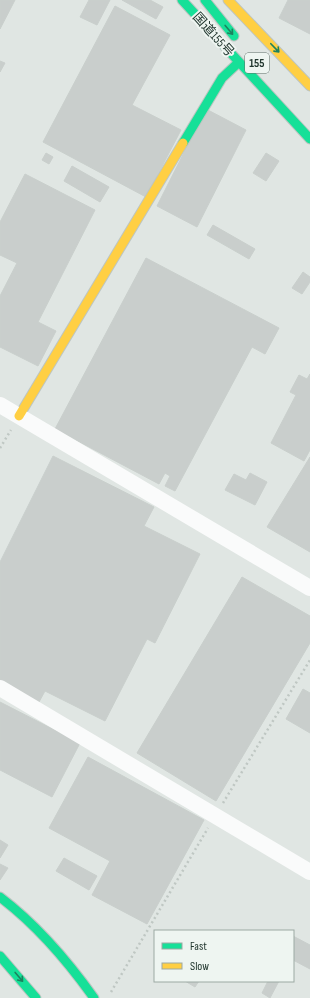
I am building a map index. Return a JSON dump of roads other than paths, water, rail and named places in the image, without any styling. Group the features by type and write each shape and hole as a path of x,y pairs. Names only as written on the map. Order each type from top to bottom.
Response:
{"main road":[{"name":"国道155号","path":"182,0 310,139"},
{"name":"国道155号","path":"205,0 242,45"},
{"name":"155","path":"228,0 310,86"},
{"path":"19,416 222,78 239,62"},
{"name":"155","path":"273,100 310,150"},
{"path":"0,897 36,926 72,967 94,998"},
{"path":"0,956 36,998"}],"street":[{"path":"0,405 310,588"},
{"path":"0,688 310,872"}]}
